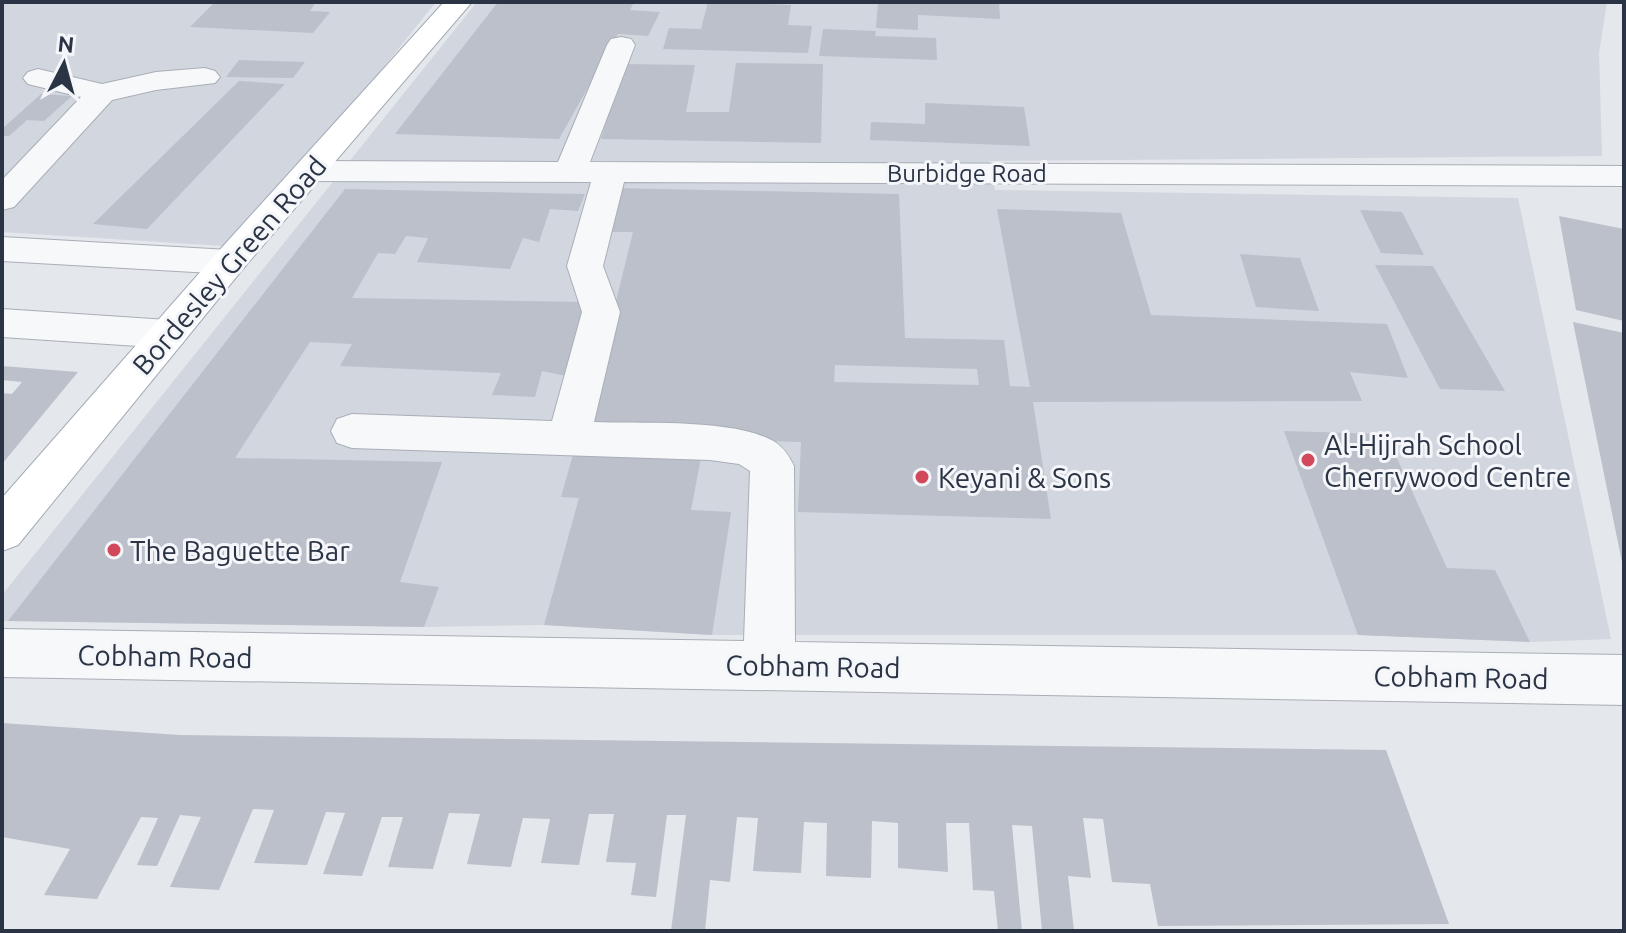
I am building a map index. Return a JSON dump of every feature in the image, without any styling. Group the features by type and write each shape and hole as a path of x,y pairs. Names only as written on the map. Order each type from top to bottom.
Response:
{"main road":[{"name":"Bordesley Green Road","path":"2,531 229,262 459,2"}],"street":[{"path":"570,172 621,45"},
{"path":"38,78 102,93 156,81 205,77"},
{"path":"2,200 102,93"},
{"name":"Burbidge Road","path":"310,171 1624,176"},
{"path":"569,438 601,312 601,301 585,266 610,172"},
{"path":"2,249 229,262"},
{"path":"2,323 168,334"},
{"path":"352,431 710,443 750,448 764,456 772,466 769,666"},
{"name":"Cobham Road","path":"2,653 1624,680"}],"shaded area":[{"path":"2,2 436,2 239,247 2,232"},
{"path":"477,2 1607,2 1599,53 1602,156 989,161 995,190 1518,198 1611,639 1530,642 1358,635 712,635 544,625 424,627 2,621 2,595"}],"building":[{"path":"215,2 316,2 310,11 330,12 313,33 190,27"},
{"path":"498,2 634,2 630,10 660,12 648,36 618,34 559,139 395,134"},
{"path":"708,2 791,5 788,25 812,26 808,53 663,49 669,28 701,29"},
{"path":"878,2 999,2 1000,19 918,15 918,30 876,28"},
{"path":"823,29 876,31 875,36 936,38 937,60 819,56"},
{"path":"239,60 305,62 293,78 226,77"},
{"path":"736,63 823,64 821,143 601,139 623,64 695,65 686,112 729,112"},
{"path":"239,81 285,84 147,229 93,224"},
{"path":"41,94 72,96 44,121 27,120 9,136 2,136 2,129"},
{"path":"925,103 1024,107 1030,146 870,140 871,122 925,124"},
{"path":"614,188 899,194 905,338 1004,340 1010,386 1030,387 997,209 1121,213 1151,315 1387,324 1408,378 1350,372 1362,401 1033,402 1051,519 798,512 801,442 722,440 723,427 586,423 633,232 602,232","holes":["835,365 977,369 979,385 834,382"]},
{"path":"345,189 585,194 578,211 550,209 539,242 523,238 510,269 417,262 428,238 406,236 395,254 378,253 352,298 586,302 566,376 542,371 535,397 492,395 501,373 340,366 352,344 310,342 235,458 442,462 400,582 439,587 424,627 8,621"},
{"path":"1360,210 1402,212 1424,255 1381,253"},
{"path":"1559,216 1624,229 1624,321 1576,310"},
{"path":"1240,254 1300,258 1319,311 1256,307"},
{"path":"1375,265 1433,266 1505,391 1440,389"},
{"path":"1573,322 1624,333 1624,567 1623,567"},
{"path":"2,366 78,372 2,464 2,393 12,394 22,382 2,380"},
{"path":"1284,431 1386,434 1447,568 1495,570 1530,642 1358,635"},
{"path":"574,451 701,458 691,510 731,512 712,635 544,625 579,498 561,497"},
{"path":"2,723 180,735 1386,750 1449,924 1158,926 1150,884 1112,882 1103,819 1083,818 1091,878 1068,876 1074,931 1042,931 1032,826 1012,825 1022,931 998,931 994,891 973,890 969,823 946,823 948,872 898,868 898,823 872,821 871,878 826,876 827,823 804,822 801,873 753,871 758,818 737,817 730,882 710,880 705,931 671,931 686,815 667,815 656,897 631,895 636,863 606,862 614,814 589,814 579,865 541,863 550,819 523,818 511,867 467,864 480,814 449,813 433,869 388,867 403,817 382,817 362,876 323,874 345,813 326,812 307,865 254,863 274,810 253,809 219,890 170,887 201,817 180,815 157,866 137,865 158,818 141,817 97,899 44,895 70,849 2,837"}],"place":[{"name":"Al-Hijrah School Cherrywood Centre","path":"1308,460"},
{"name":"Keyani & Sons","path":"922,477"},
{"name":"The Baguette Bar","path":"114,550"}]}
